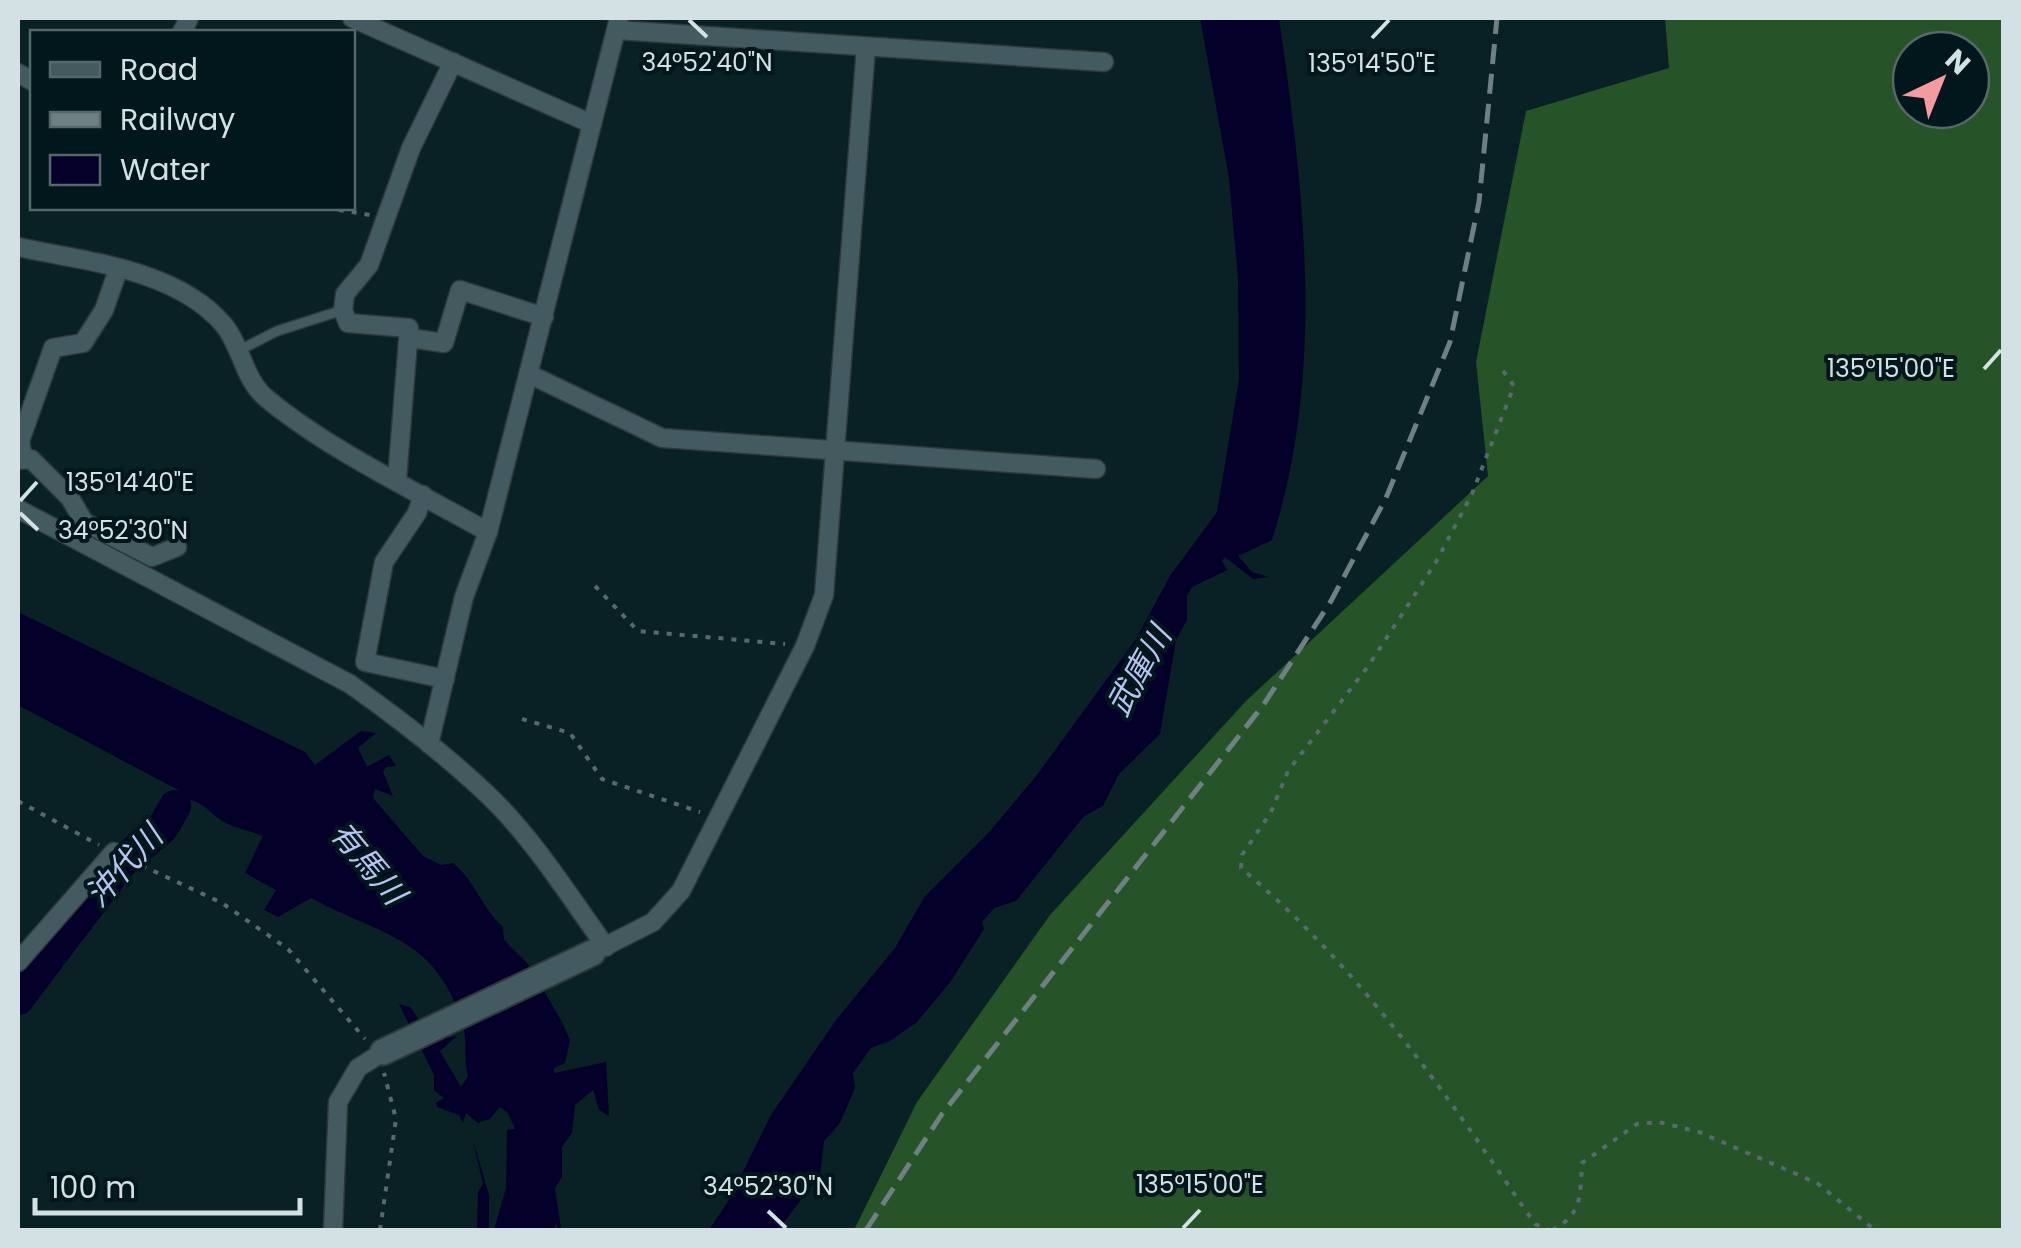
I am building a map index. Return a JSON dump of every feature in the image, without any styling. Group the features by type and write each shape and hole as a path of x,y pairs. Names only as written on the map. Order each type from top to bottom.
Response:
{"street":[{"path":"352,18 592,124"},
{"path":"429,744 464,598 488,532 544,317 562,228 618,24 866,47 1104,62"},
{"path":"332,1230 338,1102 348,1079 380,1054 653,922 681,890 805,646 824,594 866,47"},
{"path":"397,480 410,328 348,323 342,310 345,294 369,265 410,148 453,62"},
{"path":"18,247 118,270 195,300 222,324 240,350 255,386 265,397 488,532"},
{"path":"118,270 104,310 83,342 53,348 20,441 20,459 31,459 70,498 84,522 152,557 177,547"},
{"path":"409,338 444,344 460,290 544,317"},
{"path":"529,374 662,438 1096,469"},
{"path":"423,495 417,513 384,562 365,662 446,678"},
{"path":"18,509 350,684 490,796 539,854 599,950"},
{"path":"18,962 117,854"}],"lane":[{"path":"240,350 277,331 342,310"}],"path":[{"path":"339,210 385,217"},
{"path":"1503,371 1514,386 1472,494 1436,562 1369,666 1288,771 1271,812 1242,856 1242,868 1292,911 1378,1003 1535,1224 1550,1230 1569,1222 1580,1206 1582,1163 1637,1124 1659,1122 1700,1132 1817,1184 1874,1230"},
{"path":"595,586 638,631 805,646"},
{"path":"522,719 570,734 602,779 718,818"},
{"path":"18,801 117,854 222,903 288,949 350,1017 380,1054 396,1119 380,1230"}],"green space":[{"path":"1665,18 2003,18 2003,1230 854,1230 917,1102 1050,915 1246,701 1488,476 1476,362 1526,111 1669,68"}],"water":[{"name":"武庫川","path":"1200,18 1279,18 1288,83 1305,280 1305,346 1299,411 1289,476 1272,540 1238,556 1252,572 1269,577 1253,579 1225,557 1222,561 1227,570 1192,587 1187,596 1187,620 1176,640 1160,734 1119,774 1103,806 1084,816 1016,901 994,908 982,922 984,929 951,981 917,1022 890,1041 871,1048 853,1073 855,1088 840,1123 824,1141 820,1175 778,1230 709,1230 729,1200 771,1115 836,1020 895,948 925,896 991,830 1037,775 1136,639 1170,576 1217,512 1239,380 1238,278 1229,178"},
{"name":"有馬川","path":"18,612 305,752 315,765 361,731 376,733 358,748 367,767 389,755 396,766 386,767 383,772 393,796 375,789 373,798 423,856 441,865 453,863 461,870 503,927 504,940 529,965 570,1040 565,1063 554,1068 554,1073 606,1062 609,1116 599,1110 593,1090 575,1105 572,1133 562,1147 562,1177 555,1188 561,1228 558,1230 556,1223 554,1230 494,1230 506,1188 507,1130 515,1129 508,1113 500,1107 490,1119 478,1123 466,1113 463,1123 459,1115 437,1107 436,1103 444,1098 434,1090 434,1075 399,1004 410,1007 429,1035 452,1032 448,1038 457,1036 440,1051 461,1087 468,1076 464,1030 440,975 405,943 311,898 278,917 264,910 276,890 245,873 263,836 226,823 197,802 186,799 172,812 163,834 149,837 160,828 180,791 18,705"},
{"path":"473,1140 489,1195 489,1230 477,1230 478,1192 483,1184"}],"waterway":[{"name":"沖代川","path":"18,999 121,863 163,827 175,806"}],"railway":[{"path":"866,1230 942,1114 1264,704 1331,601 1386,498 1450,342 1479,202 1497,18"}]}
